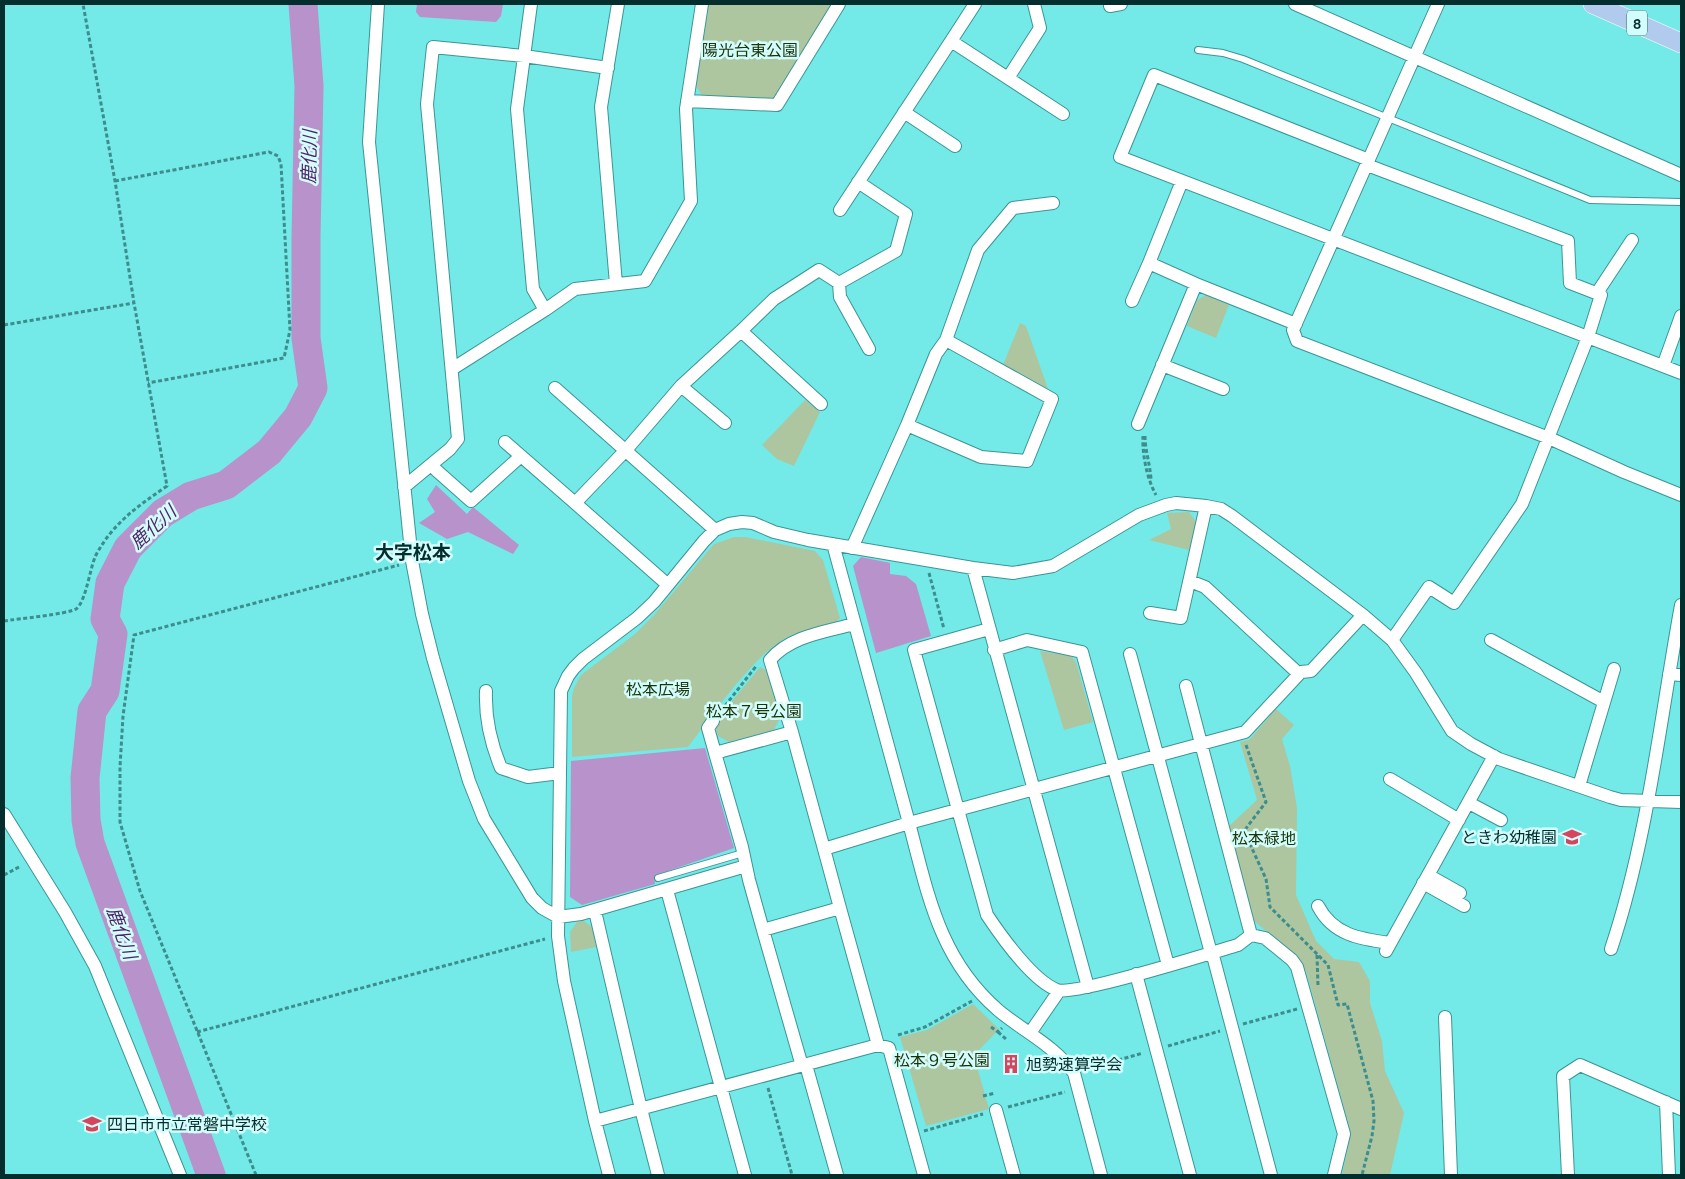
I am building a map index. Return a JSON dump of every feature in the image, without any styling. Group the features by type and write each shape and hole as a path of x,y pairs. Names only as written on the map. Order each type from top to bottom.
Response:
{"main road":[{"name":"8","path":"1593,4 1681,43"}],"street":[{"path":"378,4 368,142 412,561 433,658 466,773 481,811 532,898 542,908 558,917 595,911 746,866"},
{"path":"531,4 517,109 533,289 545,310"},
{"path":"616,284 601,107 618,4"},
{"path":"452,369 575,289 645,281 692,200 686,109 702,4"},
{"path":"687,101 777,105 839,4"},
{"path":"840,210 975,4"},
{"path":"1008,78 1040,28 1034,4"},
{"path":"1295,4 1681,175"},
{"path":"1438,4 1293,330 1296,341 1549,438 1681,495"},
{"path":"951,41 1063,114"},
{"path":"404,487 450,449 458,439 427,104 433,46 608,68"},
{"path":"1392,640 1429,587 1454,603 1522,504 1588,337 1602,295 1570,282 1568,240 1368,162 1154,75 1120,158 1182,181 1334,240 1588,337 1681,373"},
{"path":"904,112 955,146"},
{"path":"1132,301 1182,181"},
{"path":"839,283 896,251 906,214 858,182"},
{"path":"852,548 907,425 936,354 946,340 978,250 1013,208 1053,203"},
{"path":"1596,293 1632,240"},
{"path":"1149,263 1296,324"},
{"path":"575,503 626,450 682,386 774,299 819,270 839,283"},
{"path":"839,283 840,297 869,350"},
{"path":"1140,426 1162,365 1196,284"},
{"path":"1663,366 1681,316"},
{"path":"741,331 821,404"},
{"path":"907,425 981,457 1027,461 1052,399 946,340"},
{"path":"1162,365 1223,389"},
{"path":"682,386 725,423"},
{"path":"556,388 715,530"},
{"path":"505,442 668,585"},
{"path":"436,470 471,501 521,456"},
{"path":"609,1175 564,980 558,936 561,691 568,676 583,659 637,618 654,602 715,530 729,524 742,522 774,532 852,548 1013,573 1053,566 1138,515 1162,506 1176,504 1221,509 1363,615 1392,640 1416,673 1452,732 1494,756 1621,800 1681,802"},
{"path":"1150,613 1181,618 1206,506"},
{"path":"833,544 931,908 942,934 957,964 996,1009 1062,1058 1074,1073 1101,1175"},
{"path":"973,568 1088,987"},
{"path":"1190,581 1206,587 1299,674"},
{"path":"1610,949 1619,924 1649,800 1675,674 1681,606"},
{"path":"824,849 909,823 1245,732 1301,672 1311,672 1363,615"},
{"path":"854,624 795,640 777,652 770,660 792,732 878,1045"},
{"path":"990,629 914,650 987,915 1035,976 1059,991 1088,987 1238,945 1251,935"},
{"path":"994,650 1027,640 1082,652 1168,965"},
{"path":"1491,640 1604,702"},
{"path":"1130,654 1233,1027 1271,1175"},
{"path":"1578,786 1614,669"},
{"path":"1186,686 1251,935"},
{"path":"486,691 486,706 496,754 501,768 528,778 560,773"},
{"path":"713,721 708,728 763,930 837,1175"},
{"path":"715,753 792,732"},
{"path":"1318,906 1323,916 1330,923 1344,932 1388,947 1494,756"},
{"path":"1390,779 1459,820"},
{"path":"1469,803 1500,820"},
{"path":"4,814 65,912 95,966 180,1175"},
{"path":"1426,879 1460,893"},
{"path":"1426,879 1464,906"},
{"path":"667,890 745,1175"},
{"path":"763,930 840,908"},
{"path":"595,911 658,1175"},
{"path":"1251,935 1264,938 1292,960 1297,967 1344,1134 1334,1175"},
{"path":"1136,974 1190,1175"},
{"path":"1030,1033 1059,991"},
{"path":"1445,1018 1451,1175"},
{"path":"595,1121 878,1045 889,1048 924,1175"},
{"path":"1568,1175 1563,1076 1580,1065 1681,1109"},
{"path":"1666,1102 1669,1175"},
{"path":"996,1110 1014,1175"}],"lane":[{"path":"1198,50 1208,50 1243,59 1590,200 1681,202"},
{"path":"658,878 743,853"}],"path":[{"path":"4,621 76,609 82,602 96,556 114,529 134,509 167,486 83,4"},
{"path":"115,181 269,152 278,156 281,164 290,330 284,358 148,383"},
{"path":"4,325 134,303"},
{"path":"1140,426 1142,448 1149,473 1149,483 1162,506"},
{"path":"926,560 947,640"},
{"path":"256,1175 140,891 120,822 120,767 123,716 134,635 412,561"},
{"path":"713,721 758,665 770,660"},
{"path":"1242,733 1266,802 1244,831 1266,879 1270,907 1328,965 1338,1005 1347,1004 1372,1101 1374,1121 1362,1175"},
{"path":"4,875 32,860"},
{"path":"198,1032 558,936"},
{"path":"1317,954 1318,994"},
{"path":"898,1035 925,1027 973,1000"},
{"path":"1084,1069 1308,1006"},
{"path":"991,1026 1006,1039"},
{"path":"768,1085 792,1175"},
{"path":"983,1096 995,1093"}],"green space":[{"name":"陽光台東公園","path":"709,4 833,4 777,96 767,101 703,97 696,86"},
{"path":"1206,295 1229,305 1216,338 1187,326 1197,300"},
{"path":"1020,323 1026,326 1048,389 1003,365"},
{"path":"805,400 820,412 794,466 777,459 762,445"},
{"path":"1189,512 1196,522 1189,550 1149,540 1171,529 1167,513"},
{"name":"松本広場","path":"734,537 746,537 815,551 823,560 840,618 836,622 808,629 778,643 749,669 735,685 688,747 572,757 572,696 581,675 635,634 654,615 714,544"},
{"path":"1040,651 1071,656 1076,662 1093,722 1064,730"},
{"name":"松本７号公園","path":"760,667 766,670 780,718 774,730 729,742 718,736 714,723"},
{"name":"松本緑地","path":"1276,709 1294,725 1282,739 1290,766 1297,808 1296,895 1316,941 1334,959 1359,962 1370,981 1370,1003 1382,1041 1385,1071 1404,1113 1390,1175 1342,1175 1351,1133 1306,971 1297,957 1253,920 1228,827 1257,800 1240,742 1249,740"},
{"path":"584,921 592,927 596,947 571,952 570,932 577,922"},
{"name":"松本９号公園","path":"973,1004 999,1029 979,1050 976,1063 989,1109 926,1126 900,1037 927,1030"}],"shaded area":[{"path":"417,4 503,4 501,16 496,22 420,17 416,12"},
{"path":"436,485 467,514 473,507 519,545 513,554 468,532 447,539 419,523 435,512 427,499"},
{"path":"861,557 890,563 890,574 906,576 916,584 931,636 876,653 853,566"},
{"path":"705,748 734,848 654,876 655,884 582,905 570,897 571,761"}],"waterway":[{"name":"鹿化川","path":"211,1175 90,843 86,820 85,778 92,711 105,691 113,634 105,619 110,583 128,548 163,513 191,496 226,485 269,452 298,417 313,388 306,338 309,86 303,4"}],"place":[{"name":"ときわ幼稚園","path":"1572,837"},
{"name":"旭勢速算学会","path":"1011,1064"},
{"name":"四日市市立常磐中学校","path":"92,1124"}],"district":[{"name":"大字松本","path":"413,552"}]}
